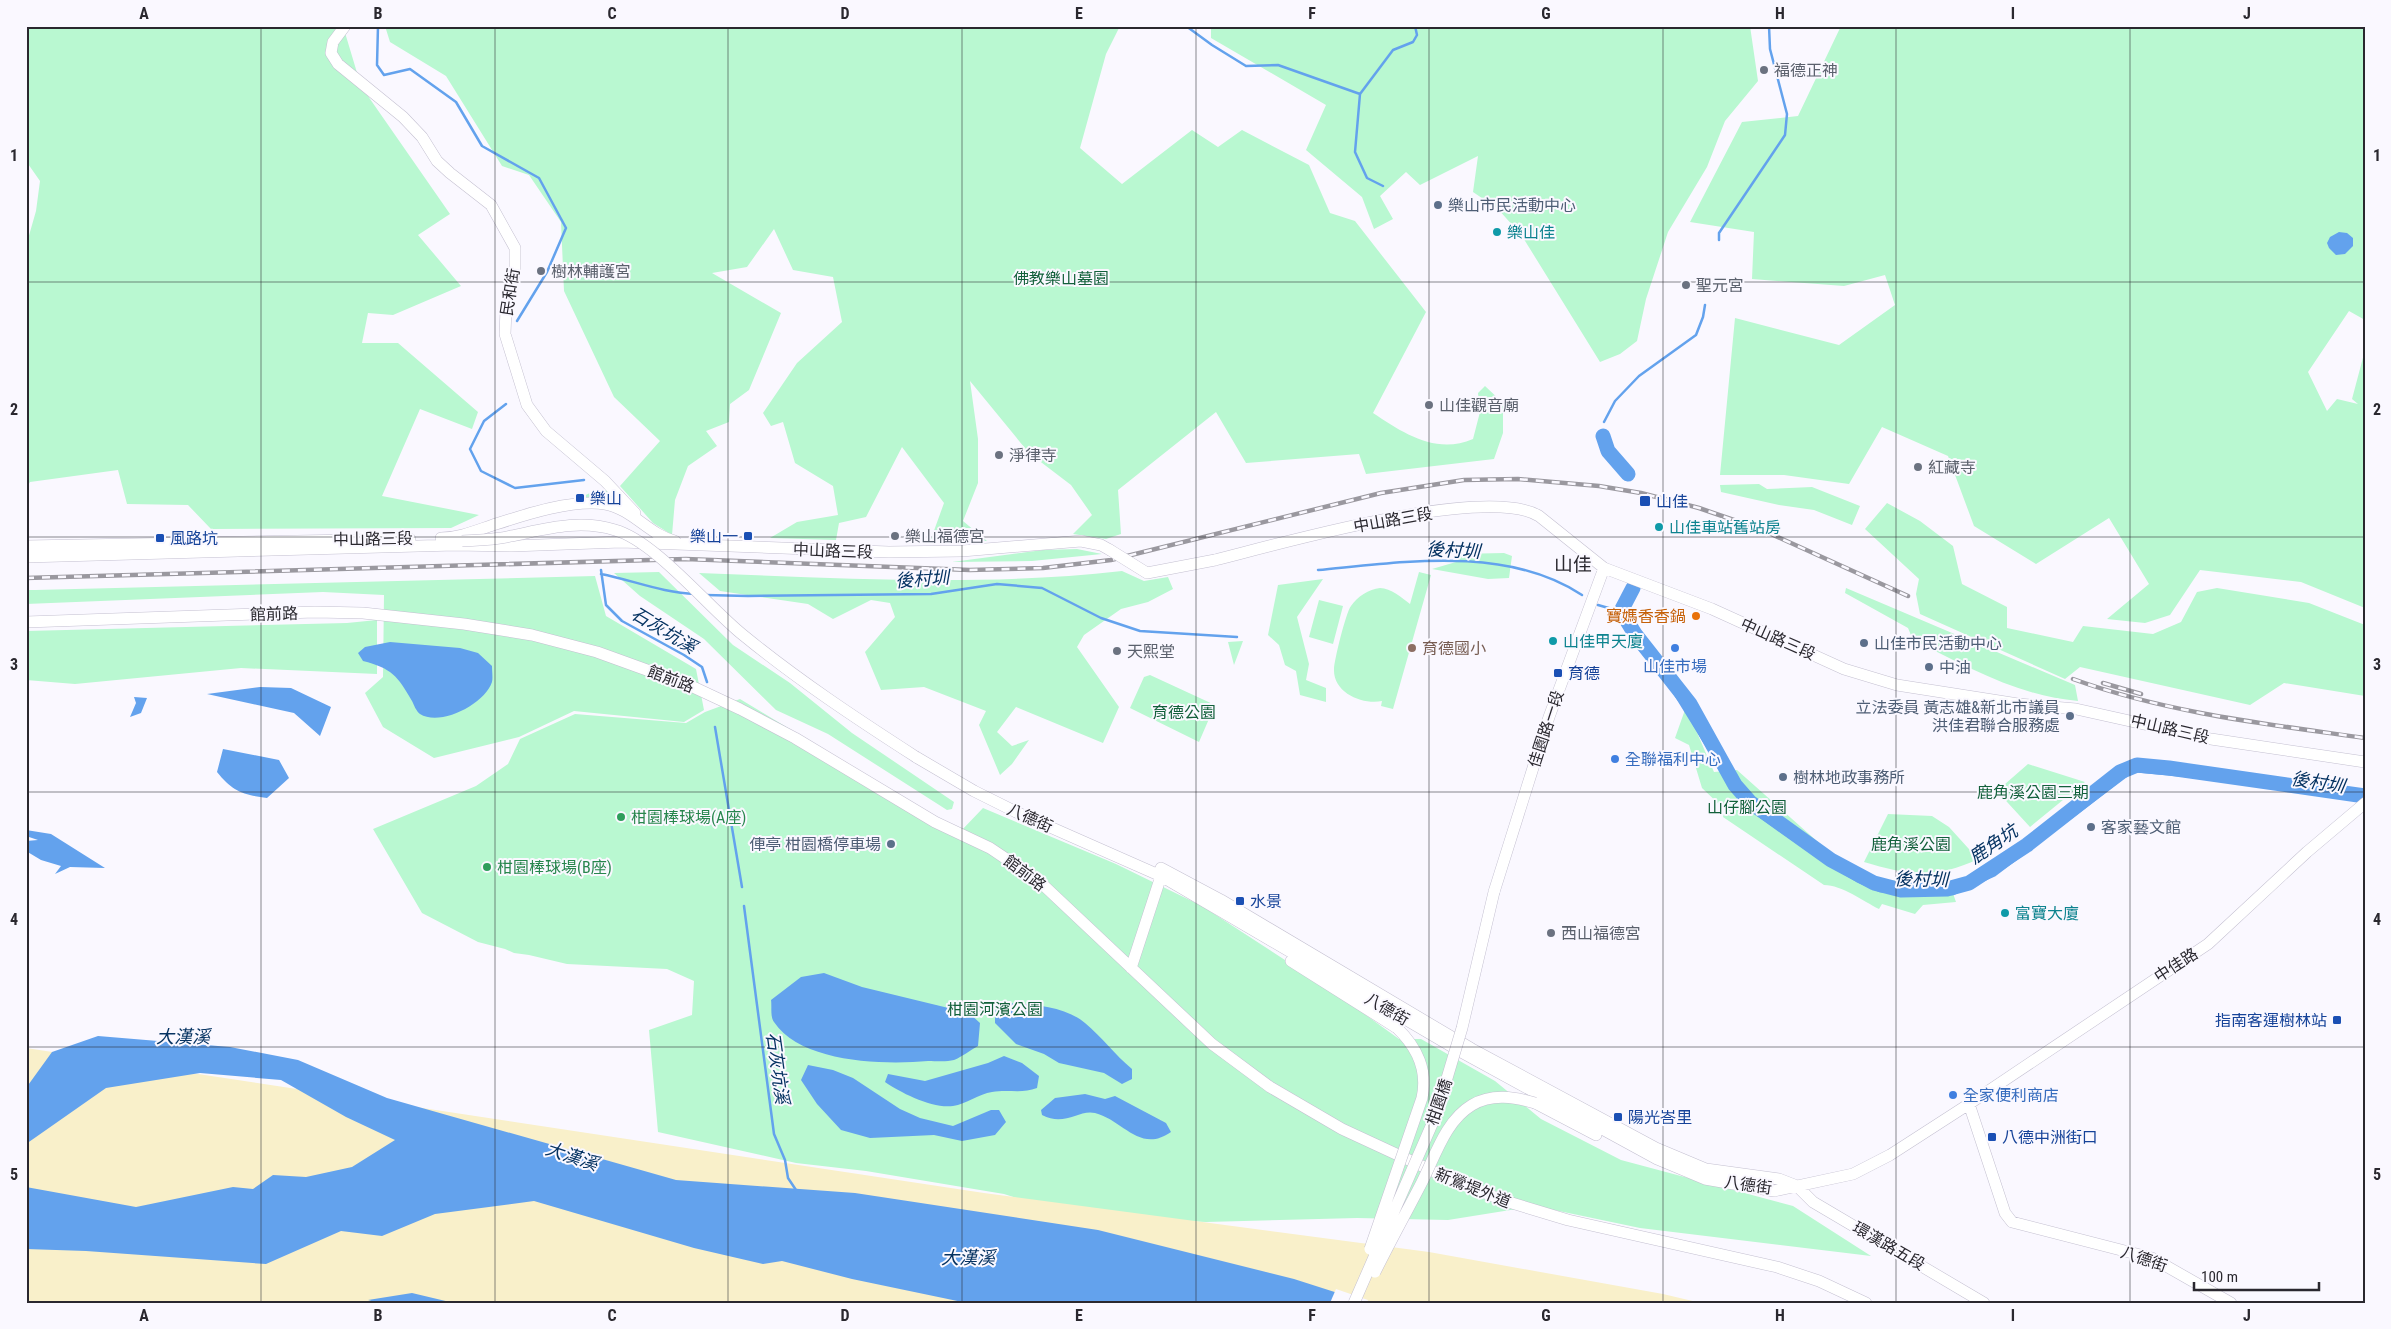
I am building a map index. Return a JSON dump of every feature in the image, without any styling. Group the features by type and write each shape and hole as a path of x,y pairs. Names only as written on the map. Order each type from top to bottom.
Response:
{"street":[{"name":"民和街","path":"345,26 333,42 331,53 338,64 391,107 422,137 437,161 491,205 515,248 515,270 506,310 504,334 527,404 546,431 605,481 647,526"},
{"name":"中山路三段","path":"26,557 457,541 531,512 589,504 616,506 665,538 704,547"},
{"name":"中山路三段","path":"26,546 457,541 512,546 621,542 704,547 962,552 1081,542 1101,545 1147,573 1215,560 1320,534 1404,516 1463,508 1507,506 1532,512 1539,516 1604,568 1712,609 1844,668 1896,685 2018,704 2098,712 2211,739 2365,762"},
{"name":"八德街","path":"457,541 509,537 562,525 598,526 626,534 648,548 742,634 827,700 916,757 986,797 1160,872 1227,904 1472,1048 1656,1148 1706,1169 1779,1179 1796,1186"},
{"name":"佳園路一段","path":"1494,892 1550,717 1604,568"},
{"name":"館前路","path":"26,622 305,612 363,613 464,624 512,632 597,652 691,686 740,709 795,738 935,822 990,848 1039,881 1131,968"},
{"name":"中佳路","path":"1969,1104 2208,944 2306,852 2362,805"},
{"name":"八德街","path":"1160,872 1222,913 1463,1053 1657,1160 1706,1179 1774,1191 1853,1174 1890,1155 1969,1104 2005,1214 2012,1222 2152,1258 2231,1303"},
{"path":"1131,968 1160,872"},
{"name":"柑園橋","path":"1354,1303 1436,1115 1462,1028 1494,892"},
{"path":"1222,913 1311,975 1398,1028 1417,1053 1425,1084 1422,1098 1350,1303"},
{"name":"新鶯堤外道","path":"1131,968 1212,1044 1270,1087 1342,1129 1437,1174 1502,1200 1568,1220 1777,1267 1819,1281 1866,1303"},
{"path":"1360,1303 1446,1134 1463,1111 1474,1104 1498,1097 1518,1098 1536,1103 1641,1159 1673,1173 1706,1179"},
{"name":"環漢路五段","path":"1796,1186 1814,1202 1984,1303"}],"green space":[{"path":"26,26 343,26 361,86 450,214 418,235 461,286 393,315 368,313 362,343 398,343 478,412 472,429 420,409 382,496 479,515 451,528 211,529 188,505 127,504 118,470 30,482 26,489 26,246 36,211 40,181 26,161"},
{"name":"佛教樂山墓園","path":"385,26 1120,26 1106,54 1080,148 1122,184 1192,130 1218,147 1242,130 1309,165 1330,213 1355,221 1426,312 1373,413 1396,428 1420,439 1433,443 1459,443 1473,439 1480,412 1478,393 1485,386 1503,403 1503,433 1494,459 1366,474 1359,454 1246,463 1216,412 1118,490 1121,534 1106,539 1073,534 1092,515 1071,485 1029,453 970,381 978,439 978,483 963,521 987,541 931,539 944,503 902,447 866,517 839,523 836,540 770,538 797,522 838,515 833,486 795,463 783,422 771,426 763,413 797,363 842,322 833,277 793,270 774,229 747,267 712,273 781,313 749,390 730,404 729,422 706,431 717,446 688,466 675,500 672,535 653,523 620,486 660,441 614,397 564,291 561,222 529,175 502,166 446,76 390,42"},
{"path":"1211,26 1750,26 1758,81 1725,121 1707,167 1668,232 1646,299 1637,341 1620,354 1600,362 1522,236 1498,209 1473,192 1478,156 1420,185 1406,172 1380,196 1393,219 1374,229 1362,197 1306,150 1326,105 1211,38"},
{"path":"1841,26 2365,26 2365,320 2349,311 2308,372 2327,411 2337,399 2358,404 2352,399 2365,350 2365,608 2301,582 2200,570 2170,615 2145,623 2107,619 2149,584 2109,518 2036,564 1974,526 1948,456 1882,427 1849,484 1784,475 1720,475 1735,318 1839,345 1895,305 1885,275 1844,286 1752,279 1754,232 1690,222 1742,122 1798,116"},
{"path":"1759,484 1767,489 1812,487 1860,506 1852,525 1814,510 1779,505 1721,492 1720,485"},
{"path":"605,490 622,503 566,504 590,493"},
{"path":"1887,503 1920,521 1953,546 1962,584 2007,607 2007,628 2073,642 2083,626 2153,634 2181,622 2197,592 2217,588 2309,603 2365,625 2365,696 2284,683 2250,705 2080,667 2065,679 1920,614 1916,594 1919,579 1865,529"},
{"path":"1077,549 1102,554 1032,561 952,562 1043,550"},
{"path":"1504,553 1512,556 1509,578 1488,579 1432,569 1456,562 1457,554"},
{"path":"1122,571 1144,581 1168,577 1173,589 1148,602 1121,609 1084,635 1077,647 1119,707 1103,743 1016,707 997,732 1012,746 1029,740 1012,764 1000,775 979,725 986,711 924,687 881,690 865,652 895,617 890,603 871,600 833,619 808,604 720,591 699,573 858,579 963,580 1069,576"},
{"path":"659,572 733,645 790,683 852,733 954,802 952,809 947,810 828,734 776,710 704,639 640,596 614,573"},
{"path":"1419,572 1431,575 1393,709 1381,706 1382,701 1366,701 1350,696 1338,685 1334,669 1346,617 1351,606 1364,594 1380,588 1392,591 1410,604"},
{"path":"595,576 606,616 696,669 704,710 684,722 574,711 519,737 434,758 383,727 365,693 383,677 384,595 323,592 26,604 26,590"},
{"path":"1323,579 1297,617 1309,664 1306,680 1326,688 1326,702 1300,695 1296,671 1285,665 1279,645 1268,635 1278,585"},
{"path":"1846,588 2075,685 2078,701 2034,693 1993,678 1953,660 1913,640 1908,628 1845,593"},
{"path":"1319,600 1343,606 1333,644 1309,637"},
{"path":"377,620 377,674 241,668 75,684 26,680 26,631 347,623"},
{"path":"1243,641 1234,665 1228,642"},
{"name":"育德公園","path":"1150,675 1215,705 1199,742 1130,708 1144,677"},
{"name":"柑園河濱公園","path":"740,699 960,832 983,808 1116,864 1202,906 1334,992 1399,1039 1421,1039 1495,1081 1541,1119 1621,1160 1793,1206 1871,1256 1640,1228 1535,1206 1448,1220 1357,1218 1206,1222 1072,1216 1004,1194 866,1171 796,1163 658,1132 649,1030 692,1015 694,981 667,969 567,964 514,953 478,942 422,913 373,829 476,786 508,764 520,739 575,714 686,723 705,712"},
{"name":"山仔腳公園","path":"1686,707 1714,772 1737,770 1836,858 1859,873 1885,880 1920,882 1948,879 1956,902 1923,905 1915,914 1882,904 1879,909 1845,890 1824,885 1723,817 1725,810 1702,788 1689,745 1675,738"},
{"name":"鹿角溪公園三期","path":"2028,764 2085,782 2030,827 1997,791"},
{"name":"鹿角溪公園","path":"1888,814 1932,816 1949,827 1978,859 1949,870 1921,873 1894,870 1864,862"}],"sand":[{"path":"26,1048 984,1193 1429,1252 1663,1294 1701,1303 26,1301"}],"water":[{"path":"2339,232 2347,233 2353,238 2353,246 2345,254 2336,255 2327,243 2330,237"},
{"path":"390,642 460,648 478,653 492,666 492,682 481,698 461,711 439,718 420,714 393,674 363,661 358,653 365,647"},
{"path":"260,687 291,688 331,707 320,736 294,713 207,694"},
{"path":"134,697 147,698 141,713 130,717 136,703"},
{"path":"223,749 279,760 289,778 267,798 239,791 228,784 217,772"},
{"path":"26,830 51,834 105,868 70,867 55,874 61,866 41,860 26,851 26,841 38,840 26,836"},
{"path":"824,973 862,987 969,1013 980,1023 978,1046 951,1061 889,1062 845,1058 803,1046 787,1036 774,1022 771,1000 801,977"},
{"path":"999,1003 1044,1006 1076,1017 1091,1028 1132,1069 1132,1079 1122,1084 1104,1073 1059,1063 1044,1054 1016,1044 995,1023 995,1012"},
{"name":"大漢溪","path":"98,1036 230,1047 298,1060 387,1098 676,1180 855,1193 1098,1230 1294,1279 1369,1303 967,1303 852,1279 782,1261 763,1264 694,1248 534,1201 435,1214 382,1236 341,1231 266,1264 86,1251 26,1249 26,1187 136,1207 233,1187 253,1189 273,1175 306,1177 352,1167 395,1140 346,1117 281,1080 200,1073 106,1088 26,1144 26,1088 52,1052"},
{"path":"1004,1056 1022,1063 1039,1076 1037,1088 1026,1091 992,1092 958,1105 945,1106 927,1103 885,1082 888,1074 925,1081 988,1063"},
{"path":"808,1065 833,1070 853,1078 900,1109 920,1118 953,1126 991,1110 999,1110 1006,1122 995,1135 962,1141 934,1135 870,1138 841,1130 817,1104 801,1080"},
{"path":"1085,1094 1105,1099 1115,1096 1166,1123 1171,1132 1160,1138 1141,1138 1095,1113 1083,1113 1065,1119 1050,1118 1042,1115 1041,1110 1055,1098"},
{"path":"412,1293 454,1303 378,1303 368,1300"}],"pier":[{"path":"1336,1289 1368,1300 1367,1303 1330,1303"}],"waterway":[{"name":"石灰坑溪","path":"378,26 377,65 384,75 410,69 456,102 482,146 539,178 566,228 547,272 517,321"},
{"path":"1186,26 1246,66 1278,65 1360,94"},
{"name":"鹿角坑","path":"1383,186 1367,178 1355,152 1360,94 1393,50 1413,42 1417,35 1415,26"},
{"path":"1719,240 1719,233 1785,135 1787,114 1770,49 1769,26"},
{"path":"1604,422 1615,401 1639,376 1696,335 1703,317 1705,305"},
{"name":"石灰坑溪","path":"506,404 484,421 470,449 481,471 515,488 584,480"},
{"name":"鹿角坑","path":"1603,436 1608,451 1628,474"},
{"name":"後村圳","path":"1318,570 1419,561 1487,563 1521,569 1552,579 1582,595"},
{"name":"石灰坑溪","path":"601,570 606,605 622,621 702,667 707,682"},
{"name":"後村圳","path":"601,574 659,589 695,594"},
{"name":"後村圳","path":"705,595 931,594 997,584 1042,588 1101,618 1140,631 1237,637"},
{"name":"鹿角坑","path":"1633,588 1621,611 1635,634 1690,704 1735,785 1750,802 1831,860 1874,883 1901,890 1947,889 1969,883 2027,845 2120,772 2137,765 2365,796"},
{"name":"後村圳","path":"1598,605 1612,609 1620,619 1630,638 1668,683 1743,805 1830,865 1857,881 1880,891 1905,894 1953,894 1995,875 2133,771 2218,779 2361,801"},
{"name":"石灰坑溪","path":"715,727 742,887"},
{"name":"石灰坑溪","path":"744,906 774,1134 785,1160 788,1178 796,1190"}],"railway":[{"path":"26,578 686,559 970,570 1043,568 1111,560 1381,493 1464,480 1518,479 1599,486 1641,493 1699,508 1760,529 1908,596"},
{"path":"2073,679 2108,691 2181,709 2365,738"},
{"path":"2103,683 2141,694"}],"place":[{"name":"福德正神","path":"1764,70"},
{"name":"樂山市民活動中心","path":"1438,205"},
{"name":"樂山佳","path":"1497,232"},
{"name":"樹林輔護宮","path":"541,271"},
{"name":"聖元宮","path":"1686,285"},
{"name":"山佳觀音廟","path":"1429,405"},
{"name":"淨律寺","path":"999,455"},
{"name":"紅藏寺","path":"1918,467"},
{"name":"樂山","path":"580,498"},
{"name":"山佳","path":"1645,501"},
{"name":"山佳車站舊站房","path":"1659,527"},
{"name":"樂山一","path":"748,536"},
{"name":"樂山福德宮","path":"895,536"},
{"name":"風路坑","path":"160,538"},
{"name":"寶媽香香鍋","path":"1696,616"},
{"name":"山佳甲天廈","path":"1553,641"},
{"name":"山佳市民活動中心","path":"1864,643"},
{"name":"育德國小","path":"1412,648"},
{"name":"山佳市場","path":"1675,648"},
{"name":"天熙堂","path":"1117,651"},
{"name":"中油","path":"1929,667"},
{"name":"育德","path":"1558,673"},
{"name":"立法委員 黃志雄&新北市議員 洪佳君聯合服務處","path":"2070,716"},
{"name":"全聯福利中心","path":"1615,759"},
{"name":"樹林地政事務所","path":"1783,777"},
{"name":"柑園棒球場(A座)","path":"621,817"},
{"name":"客家藝文館","path":"2091,827"},
{"name":"俥亭 柑園橋停車場","path":"891,844"},
{"name":"柑園棒球場(B座)","path":"487,867"},
{"name":"水景","path":"1240,901"},
{"name":"富寶大廈","path":"2005,913"},
{"name":"西山福德宮","path":"1551,933"},
{"name":"指南客運樹林站","path":"2337,1020"},
{"name":"全家便利商店","path":"1953,1095"},
{"name":"陽光峇里","path":"1618,1117"},
{"name":"八德中洲街口","path":"1992,1137"}],"district":[{"name":"山佳","path":"1573,564"}]}
